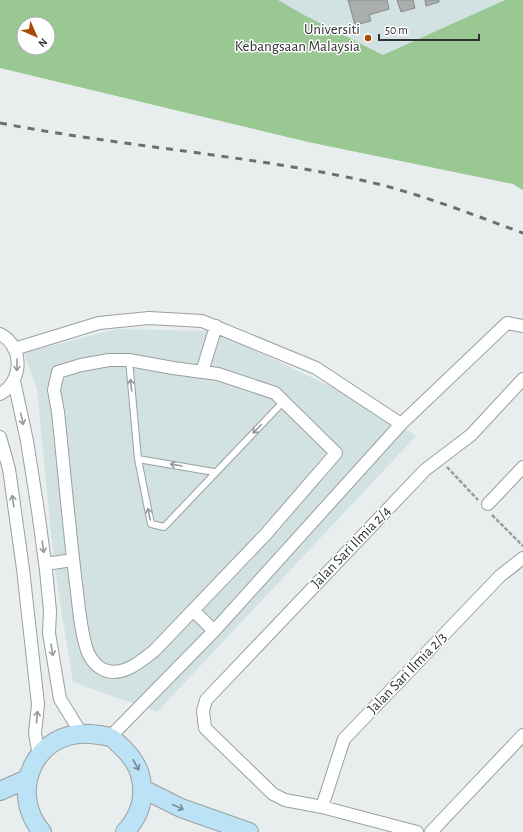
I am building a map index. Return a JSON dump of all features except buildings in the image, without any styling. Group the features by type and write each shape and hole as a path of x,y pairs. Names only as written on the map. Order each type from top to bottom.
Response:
{"street":[{"path":"14,349 99,323 149,318 202,321 316,368 401,424"},
{"path":"110,737 214,631 401,424 507,323 523,326"},
{"path":"202,372 216,326"},
{"path":"0,334 8,340 17,354 18,368 14,381 5,392 0,394"},
{"path":"109,360 129,360 202,372 218,374 275,393 336,453 276,523 194,611 155,650 136,666 125,670 109,671 99,666 88,654 80,616 59,420 54,390 58,372 81,365 109,360"},
{"name":"Jalan Sari Ilmia 2/4","path":"322,807 285,800 273,794 205,728 203,711 206,700 425,470 471,435 523,380"},
{"path":"14,381 27,441 45,564 50,611 49,633 60,699 81,733"},
{"path":"0,437 9,469 23,569 38,704 35,734 39,756"},
{"path":"487,507 523,467"},
{"name":"Jalan Sari Ilmia 2/3","path":"322,807 344,739 500,576 523,558"},
{"path":"45,564 73,560"},
{"path":"194,611 214,631"},
{"path":"40,832 31,816 26,798 27,779 34,762 46,747 62,737 81,733 110,737 130,755 139,771 143,789 141,807 133,823 126,832"},
{"path":"431,832 523,735"},
{"path":"0,791 27,779"},
{"path":"143,789 181,808 249,832"},
{"path":"322,807 417,832"}],"lane":[{"path":"129,360 138,458 151,524 164,526 214,472 284,401"},
{"path":"138,458 214,472"}],"path":[{"path":"440,459 523,546"}],"shaded area":[{"name":"Universiti Kebangsaan Malaysia","path":"59,0 523,0 523,110"},
{"path":"117,329 214,331 374,407 416,436 157,712 73,682 54,564 37,389 24,353"}],"green space":[{"path":"0,0 278,0 302,14 383,55 505,0 523,0 523,190 513,184 308,142 0,68"}],"railway":[{"path":"0,123 89,138 268,163 356,179 420,196 523,233"}],"place":[{"name":"Universiti Kebangsaan Malaysia","path":"368,38"}]}
